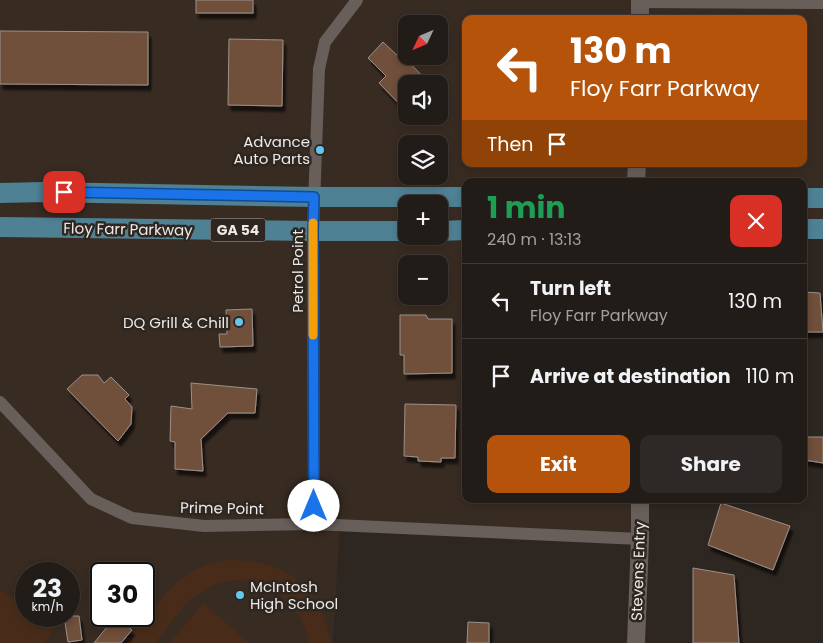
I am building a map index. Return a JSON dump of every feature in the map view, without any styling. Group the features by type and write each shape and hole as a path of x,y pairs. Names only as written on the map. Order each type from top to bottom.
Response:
{"main road":[{"path":"0,194 45,192 314,197 462,197"},
{"path":"807,198 823,198"},
{"name":"Floy Farr Parkway","path":"0,227 313,232 398,231"},
{"path":"807,229 823,229"},
{"path":"448,231 462,230"}],"street":[{"name":"Petrol Point","path":"314,524 313,232 319,69 325,42 357,0"},
{"path":"640,7 823,3"},
{"name":"Prime Point","path":"0,402 91,499 132,518 204,526 314,524 640,540"},
{"name":"Stevens Entry","path":"636,643 640,503"}],"shaded area":[{"path":"0,0 823,0 823,228 807,226 807,178 462,178 462,503 636,503 640,539 340,526 333,643 0,643"},
{"path":"230,560 250,561 284,571 298,580 310,592 319,606 331,643 309,643 304,626 284,598 270,588 255,582 239,580 221,583 197,595 184,607 155,643 126,643 138,627 155,627 155,606 176,584 200,568"},
{"path":"0,590 15,599 15,627 55,627 44,643 0,643"},
{"path":"203,603 249,643 170,643"}],"building":[{"path":"196,0 253,0 253,13 196,13"},
{"path":"0,31 148,32 148,85 0,84"},
{"path":"229,39 283,40 282,106 228,105"},
{"path":"383,42 398,56 398,65 412,65 421,75 398,75 398,103 379,83 386,76 368,58"},
{"path":"807,292 820,293 823,332 807,332"},
{"name":"DQ Grill & Chill","path":"252,309 253,346 220,347 219,334 227,334 226,310"},
{"path":"400,315 426,315 428,319 452,319 452,373 404,374 404,355 400,355"},
{"path":"82,375 98,375 104,383 111,377 129,395 125,399 132,407 131,424 118,441 67,389"},
{"path":"191,383 257,389 255,413 228,413 201,439 203,471 175,469 175,442 170,441 171,406 192,409"},
{"path":"405,404 456,405 455,458 441,458 441,462 418,461 418,457 404,456"},
{"path":"807,437 823,437 823,463 807,460"},
{"path":"721,503 790,526 773,570 708,545"},
{"path":"693,568 734,575 739,643 693,643"},
{"path":"468,622 489,623 489,643 467,643"},
{"path":"80,624 82,640 68,642 66,627 80,627"},
{"path":"107,627 128,627 132,630 121,643 94,643"}],"slow traffic":[{"path":"313,223 313,335"}],"place":[{"name":"Advance Auto Parts","path":"320,150"},
{"name":"DQ Grill & Chill","path":"239,322"},
{"name":"McIntosh High School","path":"240,595"}],"route":[{"path":"64,192 314,197 314,506"}]}
